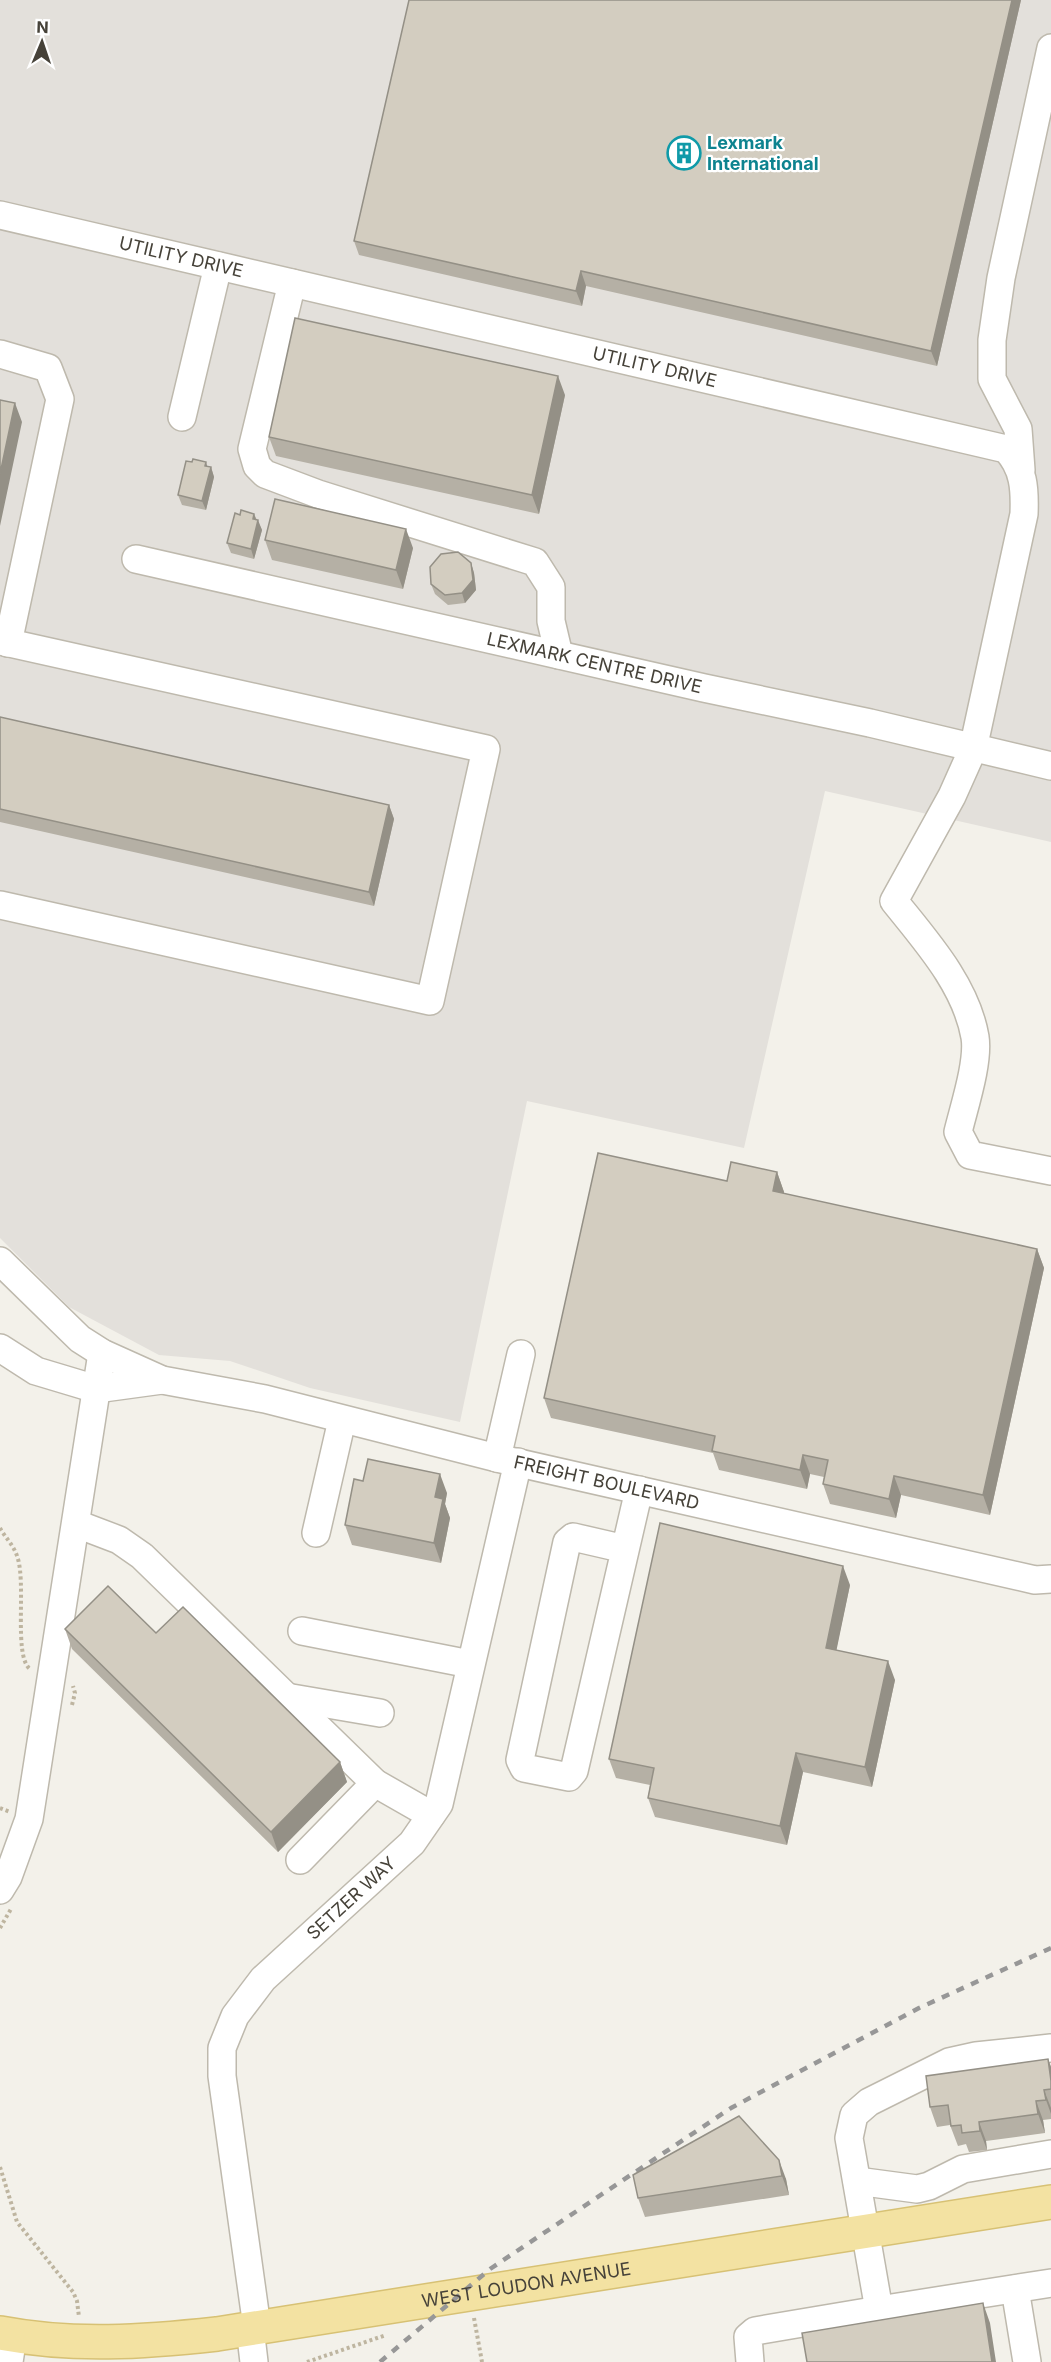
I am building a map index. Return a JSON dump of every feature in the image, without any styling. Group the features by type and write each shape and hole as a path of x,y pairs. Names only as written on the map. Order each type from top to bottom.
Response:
{"main road":[{"name":"WEST LOUDON AVENUE","path":"7,2344 126,2343 254,2327 1051,2202"}],"lane":[{"path":"1022,474 1018,429 992,379 992,340 1000,278 1051,48"},
{"name":"UTILITY DRIVE","path":"0,215 1006,449 1016,459 1022,474 1025,492 1024,514 973,749 952,796 894,901 935,952 962,998 975,1039 971,1080 958,1132 970,1155 1051,1171"},
{"path":"182,417 218,266"},
{"path":"292,283 252,449 257,466 265,474 318,494 535,562 551,587 551,621 559,655"},
{"path":"0,354 48,368 60,399 4,642 486,749 430,1000 0,905"},
{"name":"LEXMARK CENTRE DRIVE","path":"135,559 870,723 1051,766"},
{"name":"FREIGHT BOULEVARD","path":"0,1261 80,1339 102,1353 162,1380 265,1399 507,1460 1035,1580 1051,1580"},
{"name":"FREIGHT BOULEVARD","path":"0,1348 36,1371 96,1389 162,1380"},
{"path":"0,1890 8,1877 29,1819 102,1353"},
{"name":"SETZER WAY","path":"254,2362 254,2327 222,2076 222,2048 235,2016 263,1979 412,1843 439,1804 471,1664 507,1460 521,1354"},
{"path":"316,1533 342,1420"},
{"path":"625,1549 573,1537 567,1542 520,1760 524,1768 569,1777 574,1771 639,1490"},
{"path":"77,1524 120,1540 141,1556 375,1783 431,1815"},
{"path":"302,1631 471,1664"},
{"path":"286,1697 380,1713"},
{"path":"300,1860 375,1783"},
{"path":"879,2310 849,2138 854,2115 868,2102 949,2062 976,2056 1051,2048"},
{"path":"857,2181 917,2189 963,2169 1051,2154"},
{"path":"750,2362 748,2337 755,2331 1051,2283"},
{"path":"1015,2289 1027,2362"}],"path":[{"path":"0,1528 18,1556 23,1591 21,1651 27,1666 32,1671"},
{"path":"0,2167 17,2222 73,2292 77,2301 79,2322"},
{"path":"463,2318 473,2316 482,2362"},
{"path":"307,2362 389,2334"}],"shaded area":[{"path":"0,0 1051,0 1051,842 825,791 744,1148 527,1101 460,1422 310,1388 230,1361 159,1355 69,1307 0,1238"}],"building":[{"name":"Lexmark International","path":"409,0 1012,0 931,351 581,271 576,291 354,241"},
{"path":"295,318 558,376 532,495 269,437"},
{"path":"0,400 15,403 0,474"},
{"path":"193,459 206,462 205,466 211,467 202,501 178,495 186,461 192,462"},
{"path":"275,499 406,529 396,570 265,540"},
{"path":"241,510 254,514 253,519 258,520 251,549 227,543 235,513 240,515"},
{"path":"458,552 471,563 473,580 462,593 445,595 431,584 430,567 441,554"},
{"path":"0,717 389,805 369,892 0,809"},
{"path":"598,1153 727,1181 731,1162 777,1172 773,1191 1037,1249 983,1495 894,1476 889,1499 823,1484 828,1460 803,1455 800,1470 712,1451 715,1436 544,1398"},
{"path":"368,1459 440,1474 435,1497 443,1499 434,1543 345,1525 354,1479 363,1481"},
{"path":"660,1523 843,1566 826,1648 888,1661 865,1767 796,1753 780,1826 648,1798 654,1768 609,1759"},
{"path":"108,1586 156,1633 183,1607 340,1762 271,1832 65,1629"},
{"path":"1048,2059 1051,2089 1044,2090 1046,2100 1036,2101 1038,2114 979,2122 980,2131 962,2133 961,2125 951,2126 948,2105 930,2107 926,2076"},
{"path":"739,2116 779,2160 782,2176 638,2198 633,2175"},
{"path":"983,2303 992,2362 807,2362 802,2333"}],"railway":[{"path":"380,2362 490,2269 731,2108 919,2008 1051,1948"}],"place":[{"name":"Lexmark International","path":"684,153"}]}
